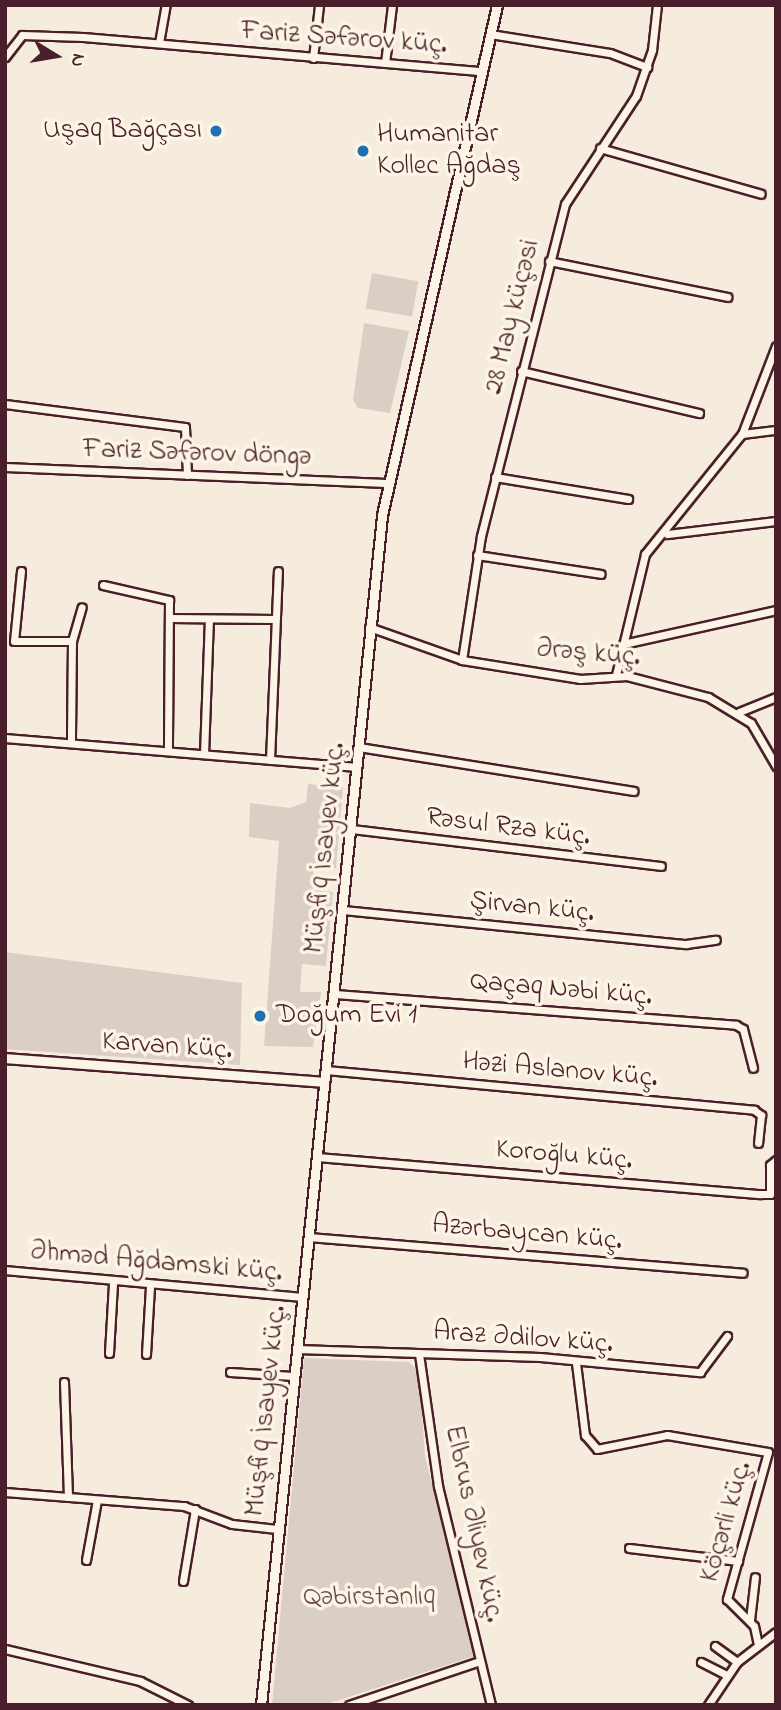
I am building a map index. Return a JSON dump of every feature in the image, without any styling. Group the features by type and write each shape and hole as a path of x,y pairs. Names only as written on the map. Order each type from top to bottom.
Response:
{"street":[{"path":"159,43 166,5"},
{"path":"313,58 319,5"},
{"path":"385,63 392,5"},
{"name":"Müşfiq İsayev küç.","path":"261,1705 277,1529 335,994 369,627 386,483 497,5"},
{"name":"28 May küçəsi","path":"462,660 477,555 565,204 600,148 625,117 647,67 657,5"},
{"path":"491,34 610,53 647,67"},
{"name":"Fariz Səfərov küç.","path":"5,57 7,46 22,36 159,43 482,71"},
{"path":"600,148 761,194"},
{"path":"549,261 727,297"},
{"path":"616,676 641,564 667,534 742,434 775,351"},
{"path":"521,371 699,413"},
{"path":"5,404 184,427 187,475"},
{"path":"742,434 776,430"},
{"name":"Fariz Səfərov döngə","path":"5,467 386,483"},
{"path":"495,477 628,499"},
{"path":"667,534 776,521"},
{"path":"477,555 601,574"},
{"path":"21,571 14,641 72,641"},
{"path":"270,760 278,571"},
{"path":"103,585 168,597 168,751"},
{"path":"71,743 72,641 82,607"},
{"path":"623,644 776,610"},
{"path":"169,618 275,619"},
{"path":"204,754 209,619"},
{"name":"Ərəş küç.","path":"369,627 462,660 580,679 616,676 708,697 739,712 776,766"},
{"path":"739,712 776,697"},
{"path":"5,738 357,767"},
{"path":"359,747 633,790"},
{"name":"Rəsul Rza küç.","path":"351,829 661,866"},
{"name":"Şirvan küç.","path":"343,910 686,944 716,940"},
{"name":"Qaçaq Nəbi küç.","path":"335,994 736,1025 743,1029 753,1068"},
{"name":"Karvan küç.","path":"5,1058 324,1082"},
{"name":"Həzi Aslanov küç.","path":"326,1070 754,1110 761,1115 758,1143"},
{"name":"Koroğlu küç.","path":"317,1157 773,1194 769,1164 776,1160"},
{"name":"Azərbaycan küç.","path":"309,1237 743,1273"},
{"name":"Əhməd Ağdamski küç.","path":"5,1270 113,1284 302,1297"},
{"path":"109,1353 113,1284"},
{"path":"146,1354 150,1286"},
{"name":"Araz Ədilov küç.","path":"297,1349 700,1372 727,1336"},
{"name":"Elbrus Əliyev küç.","path":"419,1354 438,1486 491,1705"},
{"name":"Köçərli küç.","path":"576,1363 585,1435 597,1449 667,1435 768,1452 727,1599 750,1620 758,1646"},
{"path":"230,1372 293,1376"},
{"path":"64,1382 68,1497"},
{"path":"5,1492 195,1509 232,1524 277,1529"},
{"path":"86,1560 97,1500"},
{"path":"183,1581 195,1509"},
{"path":"629,1548 738,1561"},
{"path":"750,1620 755,1577"},
{"path":"708,1705 737,1662 776,1632"},
{"path":"715,1646 737,1662"},
{"path":"5,1649 139,1681 188,1705"},
{"name":"Elbrus Əliyev küç.","path":"349,1705 480,1661"},
{"path":"701,1662 727,1675"}],"green space":[{"path":"372,273 418,281 412,317 366,308"},
{"path":"364,323 409,331 390,413 358,408 353,400"},
{"path":"308,784 343,787 336,868 314,870 313,889 333,892 326,966 302,964 300,992 321,992 313,1047 264,1046 279,841 249,837 250,803 290,808 306,802"},
{"path":"5,952 242,983 240,1065 5,1049"},
{"name":"Qəbirstanlıq","path":"304,1358 409,1362 419,1372 425,1456 475,1656 324,1705 272,1705"}],"place":[{"name":"Uşaq Bağçası","path":"216,131"},
{"name":"Humanitar Kollec Ağdaş","path":"363,151"},
{"name":"Doğum Evi 1","path":"260,1016"}]}
